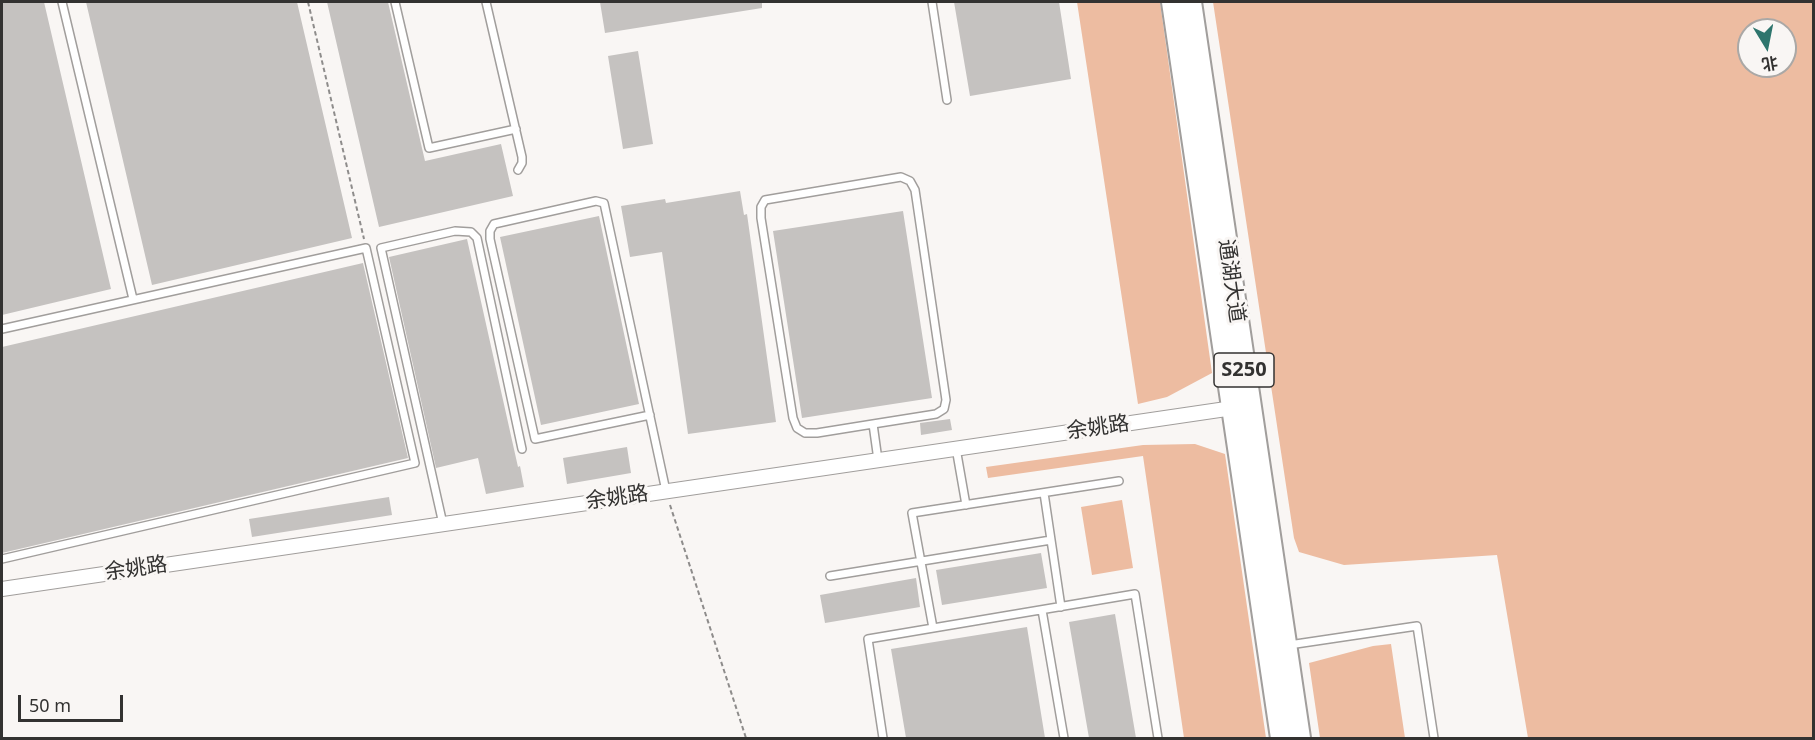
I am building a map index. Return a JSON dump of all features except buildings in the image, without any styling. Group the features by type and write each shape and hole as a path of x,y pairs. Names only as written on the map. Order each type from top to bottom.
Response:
{"main road":[{"name":"通湖大道","path":"1173,2 1282,738"},
{"name":"通湖大道","path":"1190,2 1299,738"}],"street":[{"name":"余姚路","path":"2,589 1233,408"}],"lane":[{"path":"62,2 133,299"},
{"path":"395,2 429,148 516,129"},
{"path":"486,2 522,157 518,170"},
{"path":"932,2 948,100"},
{"path":"901,177 910,181 915,190 946,400 944,409 936,414 873,424 816,433 806,433 797,428 793,418 761,218 761,207 765,200 901,177"},
{"path":"650,415 535,439 490,239 489,231 494,224 596,201 604,203 650,415 666,491"},
{"path":"443,524 381,248 454,231 471,232 477,238 522,449"},
{"path":"2,329 366,248 415,463 2,559"},
{"path":"873,424 878,460"},
{"path":"956,448 966,505"},
{"path":"933,628 912,513 1119,481"},
{"path":"1044,493 1061,607"},
{"path":"830,576 1051,540"},
{"path":"883,738 868,639 1135,594 1158,738"},
{"path":"1042,610 1064,738"},
{"path":"1285,645 1417,626 1434,738"}],"path":[{"path":"308,2 366,248"},
{"path":"666,491 746,738"}],"shaded area":[{"path":"1077,2 1160,2 1212,373 1167,397 1138,404"},
{"path":"1213,2 1813,2 1813,738 1528,738 1497,555 1344,565 1299,552 1294,538"},
{"path":"1195,444 1225,454 1266,738 1184,738 1143,456 988,478 986,467 1143,445"},
{"path":"1122,500 1133,568 1092,575 1081,507"},
{"path":"1391,644 1405,738 1320,738 1309,663 1373,646"}]}
